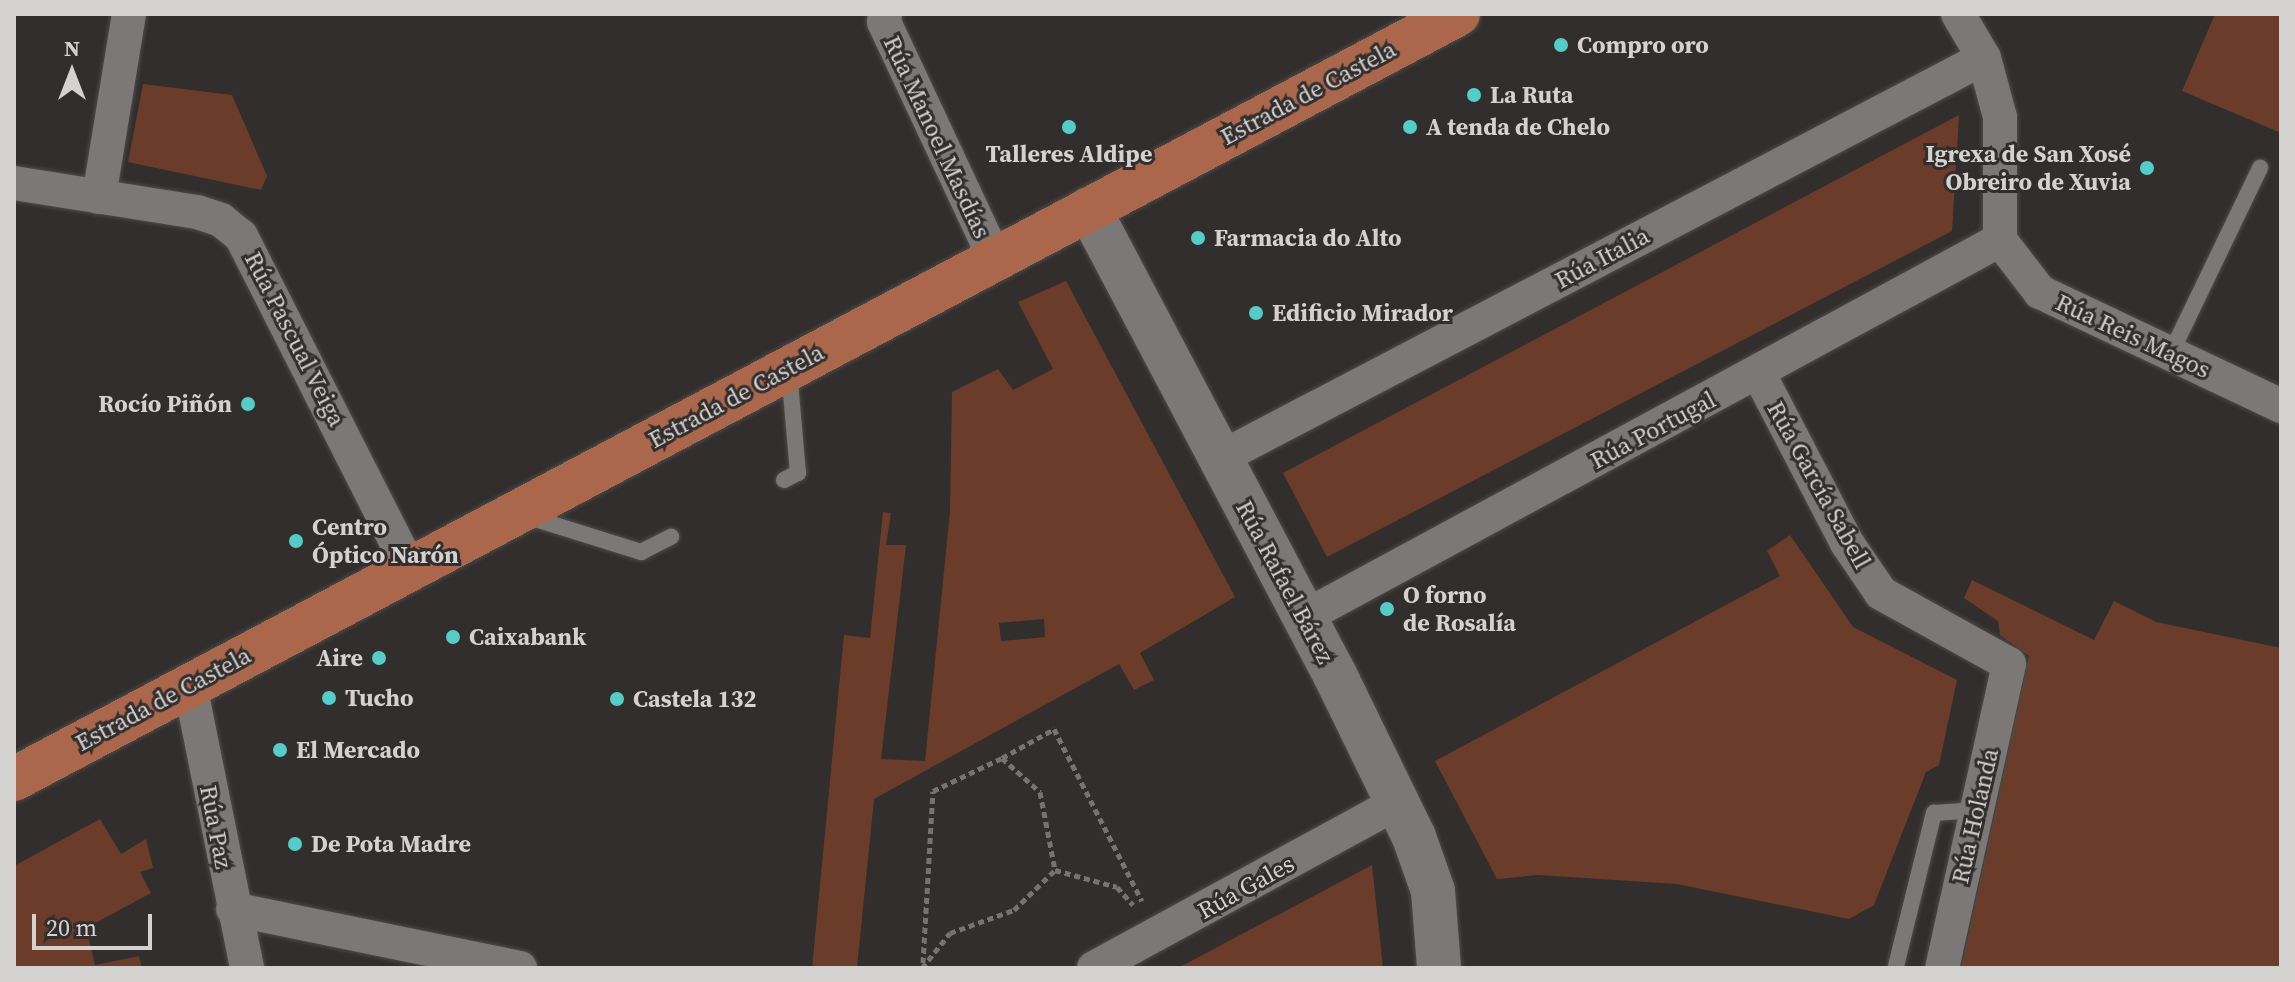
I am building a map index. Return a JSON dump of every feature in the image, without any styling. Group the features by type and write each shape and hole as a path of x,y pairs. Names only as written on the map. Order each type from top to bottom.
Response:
{"main road":[{"name":"Estrada de Castela","path":"14,779 1458,14"}],"street":[{"path":"99,197 129,14"},
{"name":"Rúa Manoel Masdías","path":"885,14 890,36 995,259"},
{"path":"1958,14 1984,58 2000,117 2000,240"},
{"name":"Rúa Italia","path":"1220,458 1984,58"},
{"name":"Rúa Pascual Veiga","path":"14,183 197,212 221,220 241,236 410,569"},
{"name":"Rúa Rafael Bárez","path":"1089,209 1304,617 1397,803 1433,891 1439,968"},
{"name":"Rúa Reis Magos","path":"2000,240 2040,292 2281,406"},
{"name":"Rúa Portugal","path":"1304,617 1759,374 2000,240"},
{"name":"Rúa García Sabell","path":"1759,374 1847,543 1881,593 2009,664"},
{"name":"Rúa Holanda","path":"1942,968 2009,664"},
{"name":"Rúa Paz","path":"190,685 247,968"},
{"name":"Rúa Gales","path":"1094,968 1145,949 1397,803"},
{"path":"233,909 520,968"}],"lane":[{"path":"2170,355 2260,168"},
{"path":"784,480 798,473 789,368"},
{"path":"517,512 641,552 671,537"},
{"path":"1896,966 1934,813 1977,810"}],"path":[{"path":"923,966 933,791 1054,729 1145,949"},
{"path":"1002,758 1040,792 1055,870"},
{"path":"1055,870 1117,887 1145,949"},
{"path":"923,966 950,933 1014,910 1055,870"}],"shaded area":[{"path":"2215,14 2281,14 2281,133 2182,91"},
{"path":"143,84 232,95 267,176 261,190 128,162"},
{"path":"1959,115 1952,231 1327,557 1283,473"},
{"path":"1066,281 1235,597 1140,653 1154,680 1134,690 1119,664 874,799 857,968 812,968 844,635 870,638 883,512 891,513 886,545 906,545 881,759 925,761 950,511 952,392 998,369 1013,390 1053,369 1018,302","holes":["1044,619 1045,637 1001,641 999,623"]},
{"path":"1790,535 1853,627 1957,680 1939,765 1926,772 1874,905 1849,919 1677,884 1538,875 1497,879 1435,761 1780,576 1767,551"},
{"path":"1972,580 2094,640 2114,601 2156,622 2281,648 2281,968 1961,968 2029,656 2000,635 1998,621 1964,598"},
{"path":"100,819 121,854 146,839 153,868 140,872 151,893 86,928 95,965 139,956 142,968 14,968 14,866"},
{"path":"1372,865 1383,968 1178,968"}],"place":[{"name":"Compro oro","path":"1561,45"},
{"name":"La Ruta","path":"1474,95"},
{"name":"Talleres Aldipe","path":"1069,127"},
{"name":"A tenda de Chelo","path":"1410,127"},
{"name":"Igrexa de San Xosé Obreiro de Xuvia","path":"2147,168"},
{"name":"Farmacia do Alto","path":"1198,238"},
{"name":"Edificio Mirador","path":"1256,313"},
{"name":"Rocío Piñón","path":"248,404"},
{"name":"Centro Óptico Narón","path":"296,541"},
{"name":"O forno de Rosalía","path":"1387,609"},
{"name":"Caixabank","path":"453,637"},
{"name":"Aire","path":"379,658"},
{"name":"Tucho","path":"329,698"},
{"name":"Castela 132","path":"617,699"},
{"name":"El Mercado","path":"280,750"},
{"name":"De Pota Madre","path":"295,844"}]}
